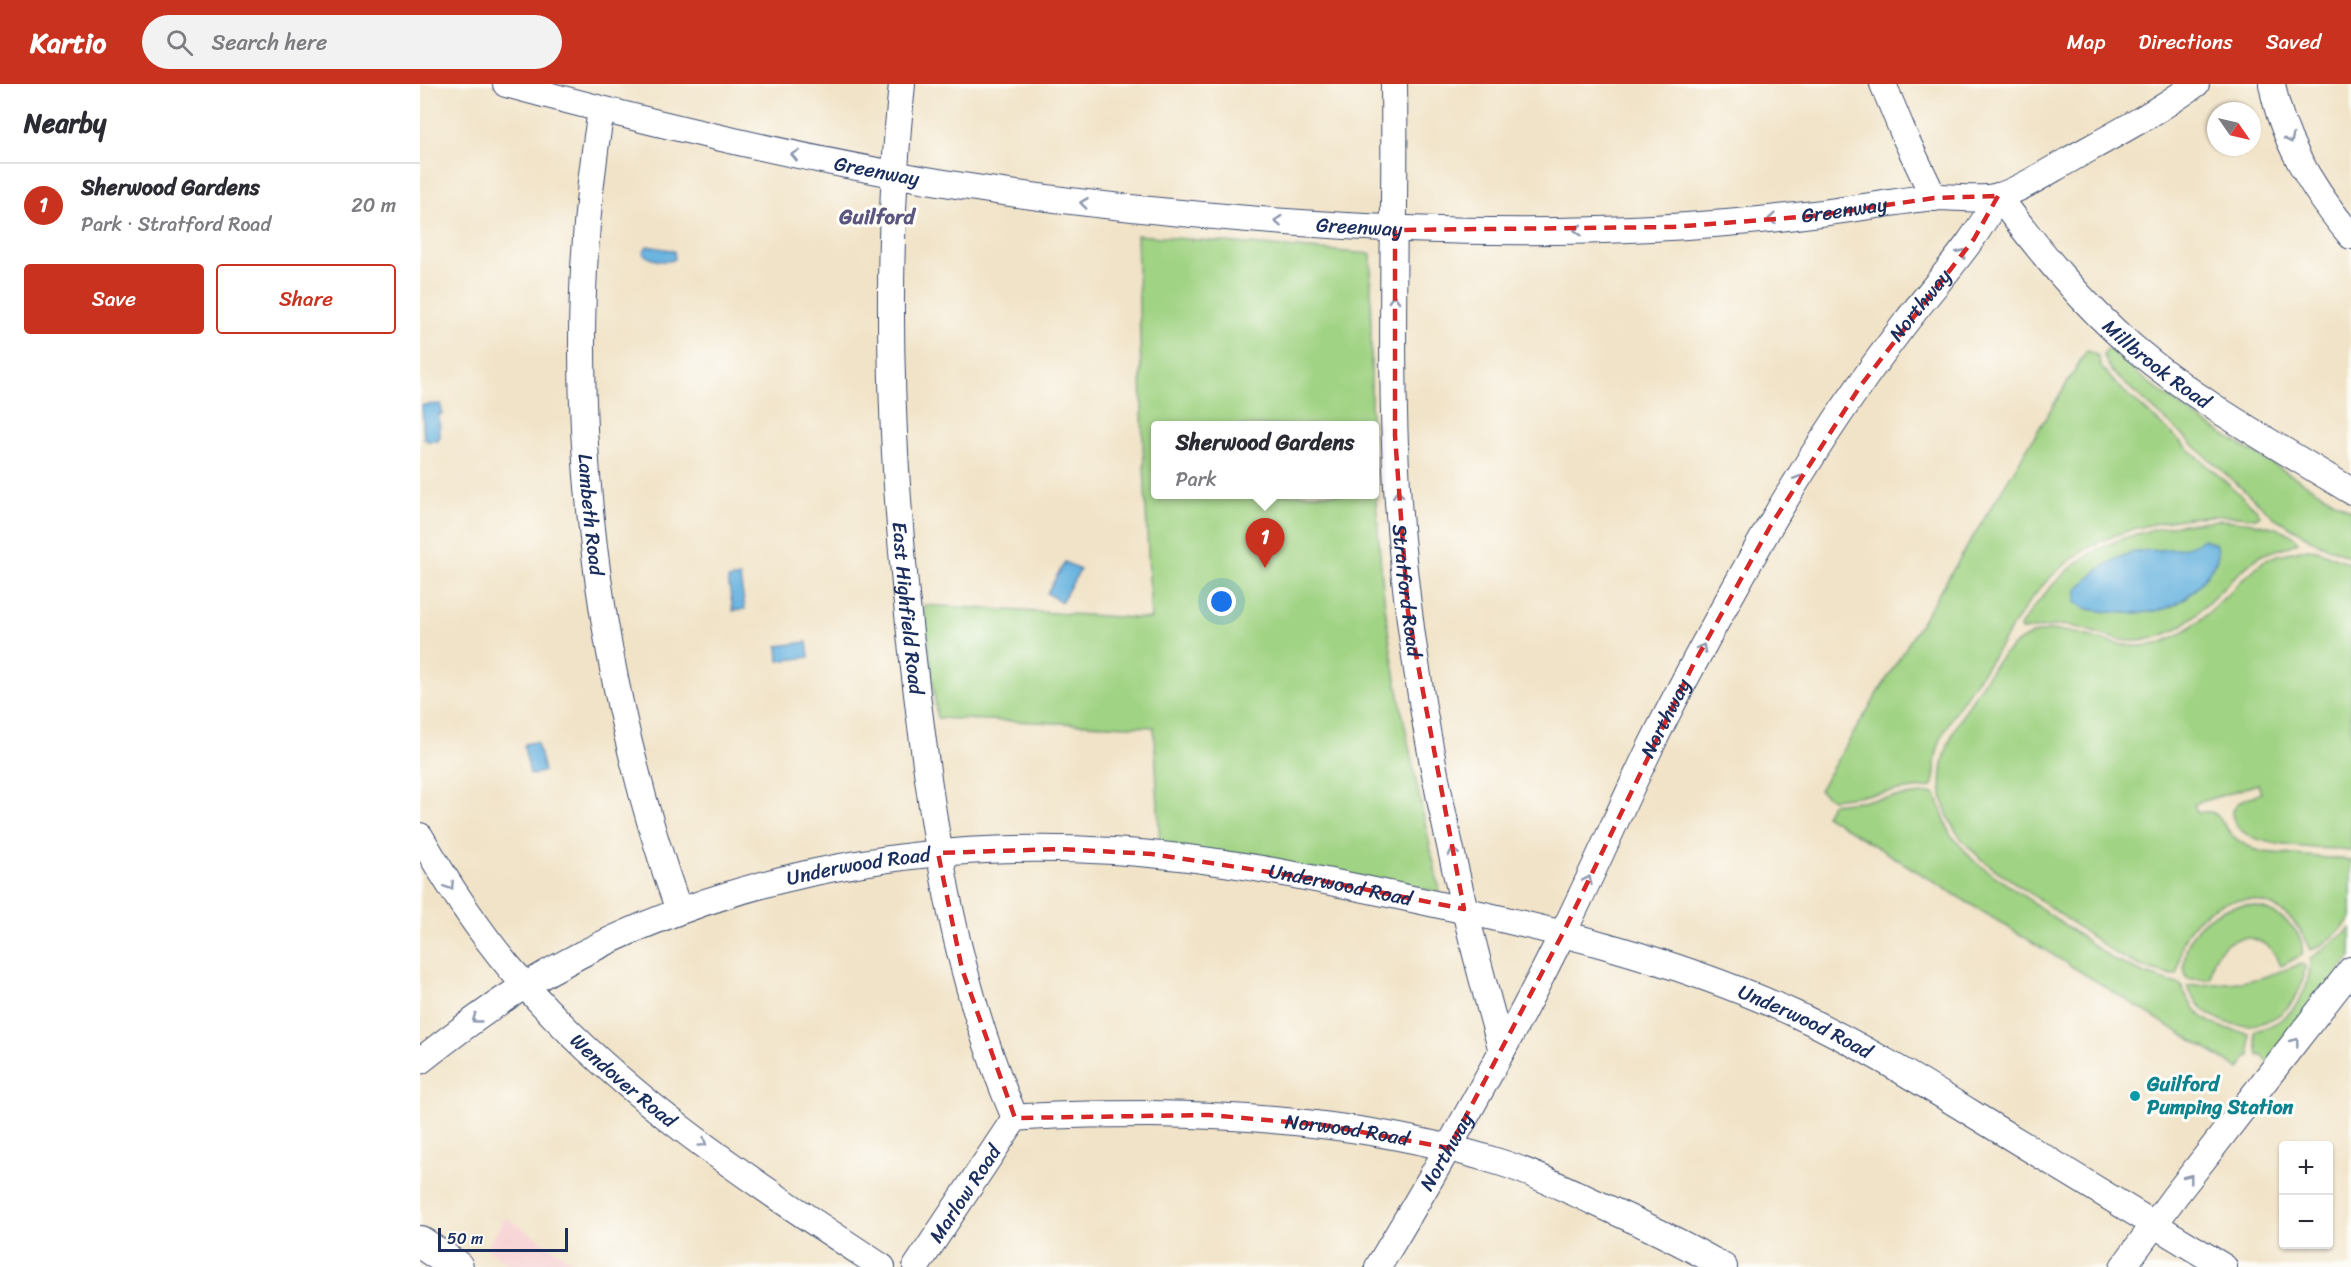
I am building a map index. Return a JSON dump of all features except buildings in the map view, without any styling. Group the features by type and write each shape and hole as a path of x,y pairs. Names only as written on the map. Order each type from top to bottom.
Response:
{"main road":[{"path":"420,1242 457,1267"}],"street":[{"name":"Greenway","path":"506,84 601,110 797,155 893,174 1111,206 1205,216 1395,230 1595,230 1673,227 1813,216 1934,198 1998,196 2041,176 2169,104 2196,84"},
{"name":"East Highfield Road","path":"902,84 893,174 891,355 906,601 938,853 963,969 986,1045 1015,1118"},
{"name":"Stratford Road","path":"1394,84 1395,436 1397,488 1408,612 1430,744 1465,910 1502,1051"},
{"path":"1883,84 1934,198"},
{"path":"2272,84 2286,131 2325,202 2351,236"},
{"name":"Lambeth Road","path":"601,110 588,204 583,312 585,458 592,537 616,677 645,807 679,911"},
{"name":"Millbrook Road","path":"1998,196 2051,265 2102,319 2134,348 2195,394 2351,491"},
{"name":"Northway","path":"1378,1267 1449,1148 1502,1051 1563,933 1648,753 1771,525 1861,385 1906,322 1974,238 1998,196"},
{"name":"Wendover Road","path":"420,836 465,910 525,986 579,1042 662,1113 822,1228 882,1267"},
{"name":"Underwood Road","path":"420,1061 485,1012 525,986 609,940 735,891 790,876 885,858 938,853 1059,849 1113,850 1170,856 1308,878 1465,910 1563,933 1722,984 1837,1035 1913,1077 2224,1267"},
{"path":"2123,1267 2351,970"},
{"name":"Norwood Road","path":"1015,1118 1087,1114 1209,1115 1334,1127 1449,1148 1503,1163 1539,1177 1636,1221 1724,1267"},
{"name":"Marlow Road","path":"916,1267 1015,1118"}],"highlighted area":[{"path":"1998,196 1974,239 1861,385 1771,525 1693,665 1563,933 1449,1148 1323,1125 1209,1115 1015,1118 962,969 938,853 1059,849 1152,854 1308,878 1464,909 1408,612 1395,436 1395,230 1673,227 1813,216 1934,198"}],"shaded area":[{"path":"506,1217 581,1267 515,1267 486,1248"}],"green space":[{"path":"1137,235 1371,254 1371,421 1151,421 1151,499 1376,499 1385,608 1391,650 1440,892 1241,856 1160,846 1154,727 937,718 924,605 1151,619"},
{"path":"2108,348 2164,395 2194,416 2351,511 2351,557 2318,543 2275,518 2111,371 2103,354"},
{"path":"2087,350 2098,356 2101,367 2117,385 2260,515 2256,518 2223,515 2149,525 2113,536 2080,553 2050,578 2030,600 1957,708 1939,744 1931,787 1832,799 1819,790"},
{"path":"2220,520 2274,527 2293,536 2298,542 2260,556 2244,568 2185,624 2149,640 2121,640 2064,625 2021,630 2020,627 2040,599 2060,577 2105,546 2157,529"},
{"path":"2306,549 2317,550 2351,564 2351,850 2278,844 2251,837 2242,831 2232,815 2239,802 2261,793 2258,784 2194,804 2197,813 2215,814 2236,839 2262,852 2351,860 2351,920 2337,933 2310,950 2296,925 2277,908 2262,902 2232,901 2204,914 2193,925 2182,944 2177,975 2161,973 2116,954 1995,869 1966,844 1946,812 1942,795 1944,761 1956,727 1965,711 1991,670 2015,644 2041,632 2058,631 2124,645 2157,644 2173,638 2201,619 2264,561 2278,555"},
{"path":"1932,793 1936,795 1950,834 1974,861 2114,960 2145,974 2181,985 2193,1006 2210,1022 2249,1034 2250,1056 2239,1069 1825,815 1832,804"},
{"path":"2245,905 2275,914 2292,927 2302,945 2302,955 2281,966 2273,952 2263,943 2251,939 2239,939 2228,943 2219,951 2213,963 2211,979 2188,979 2184,965 2192,935 2215,914 2234,906"},
{"path":"2351,929 2351,957 2269,1062 2261,1055 2258,1056 2255,1031 2279,1021 2296,1006 2306,985 2310,959"},
{"path":"2301,964 2305,966 2300,989 2288,1006 2273,1018 2255,1024 2235,1024 2217,1018 2200,1005 2187,986 2241,982 2261,978"}],"water":[{"path":"647,246 674,251 675,259 663,261 649,258 643,253"},
{"path":"441,404 440,438 438,441 427,441 424,439 422,405"},
{"path":"2203,539 2216,544 2218,552 2216,560 2198,586 2178,603 2154,611 2126,613 2093,610 2076,603 2077,590 2108,563 2131,553 2177,549"},
{"path":"1065,562 1080,570 1061,602 1047,593"},
{"path":"740,577 745,609 733,611 728,579"},
{"path":"807,642 809,657 779,661 778,646"},
{"path":"537,743 544,771 533,775 530,774 524,747 525,744"}],"place":[{"name":"Sherwood Gardens","path":"1265,568"},
{"name":"Guilford Pumping Station","path":"2135,1096"}],"district":[{"name":"Guilford","path":"877,217"}]}
